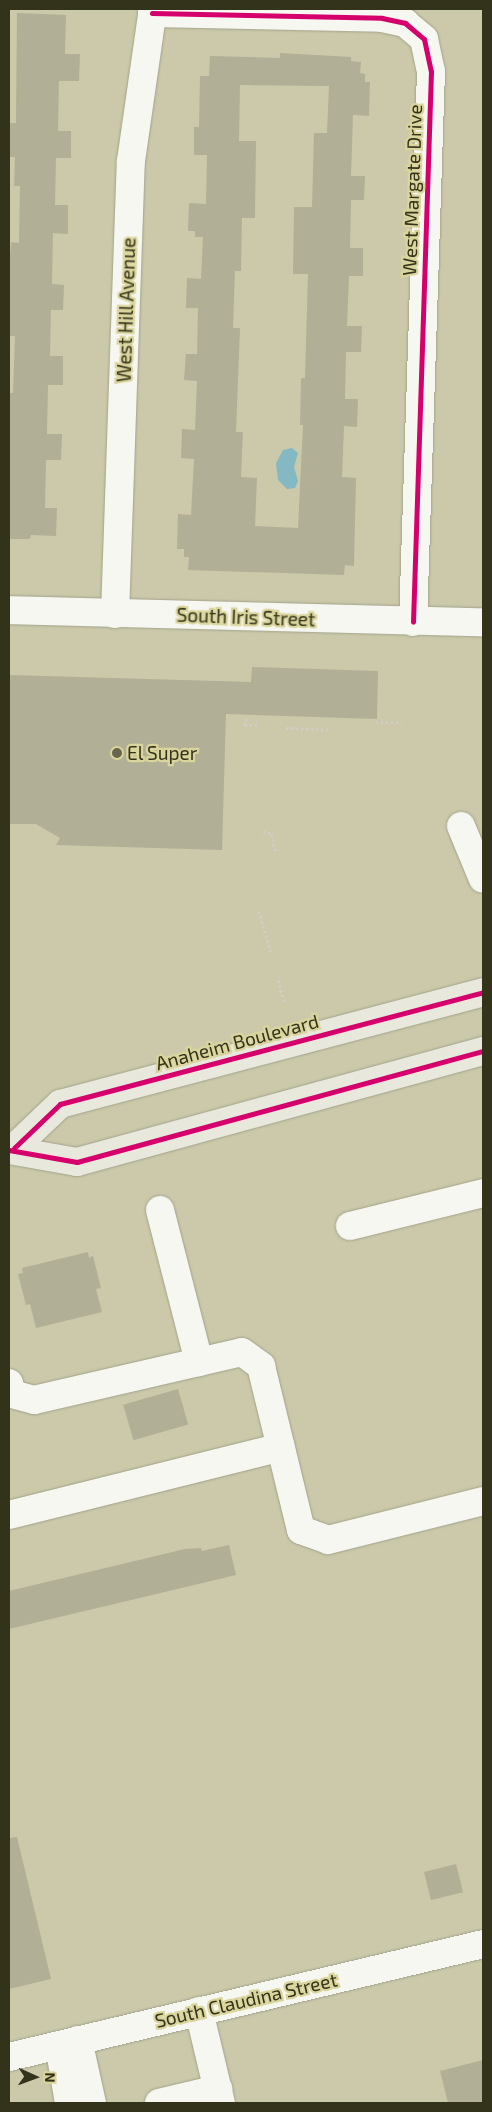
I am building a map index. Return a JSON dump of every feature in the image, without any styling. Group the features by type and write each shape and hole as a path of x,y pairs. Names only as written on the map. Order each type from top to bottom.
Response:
{"main road":[{"name":"Anaheim Boulevard","path":"12,1149 60,1104 483,992"},
{"name":"Anaheim Boulevard","path":"12,1149 77,1162 483,1053"}],"street":[{"name":"West Hill Avenue","path":"115,614 131,161 152,11"},
{"name":"West Margate Drive","path":"152,11 382,18 406,23 424,39 431,71 412,622"},
{"name":"South Iris Street","path":"9,610 412,622 483,622"},
{"path":"460,826 483,879"},
{"path":"350,1226 483,1193"},
{"path":"160,1210 199,1362"},
{"path":"9,1383 12,1394 34,1400 242,1352 262,1366 301,1530 328,1540 483,1501"},
{"path":"9,1515 280,1446"},
{"name":"South Claudina Street","path":"9,2057 483,1944"},
{"path":"159,2103 220,2096 199,2012"},
{"path":"68,2043 69,2103"},
{"path":"68,2043 92,2103"}],"path":[{"path":"246,718 245,725 258,725"},
{"path":"376,722 402,722"},
{"path":"308,724 308,729"},
{"path":"286,728 330,730"},
{"path":"263,831 271,834 276,853"},
{"path":"258,911 271,953"},
{"path":"278,980 284,1001"}],"water":[{"path":"292,448 298,453 294,467 298,481 295,488 287,489 278,480 276,463 283,450"}],"building":[{"path":"17,13 66,15 65,54 80,54 79,81 59,81 58,131 71,131 71,158 56,158 55,205 68,205 68,234 53,233 52,284 64,285 63,310 51,310 50,356 63,356 63,385 48,385 47,434 62,434 61,460 46,460 45,508 57,508 56,536 31,535 30,539 9,539 9,393 13,393 15,336 9,336 9,267 11,242 19,243 20,186 14,186 15,157 9,157 9,123 16,123"},
{"path":"280,53 351,57 351,61 361,62 360,73 365,74 365,82 370,82 369,116 353,115 351,176 365,176 364,200 351,200 350,248 363,248 363,276 349,276 347,326 362,326 361,352 346,352 345,399 358,399 357,427 344,426 342,477 356,478 354,566 345,565 344,575 188,570 189,557 184,557 184,549 177,549 178,514 191,515 194,459 181,458 182,429 195,430 197,381 184,380 186,354 197,354 198,308 186,308 187,278 201,279 203,237 195,237 195,231 188,231 189,203 206,204 207,155 194,155 194,127 199,127 200,76 209,76 210,56 280,58","holes":["240,85 329,86 327,133 314,133 312,207 294,207 293,274 308,274 305,378 301,378 300,425 303,425 298,528 255,526 257,478 241,477 243,432 236,432 240,328 233,328 235,271 241,271 242,218 255,218 256,141 239,141"]},
{"name":"El Super","path":"252,667 378,671 377,719 226,714 222,850 56,845 60,838 36,824 9,824 9,675 251,682"},
{"path":"88,1252 89,1258 93,1256 101,1288 96,1289 102,1312 36,1328 30,1304 26,1305 18,1274 23,1273 22,1268"},
{"path":"178,1389 188,1425 133,1440 123,1405"},
{"path":"229,1545 236,1575 9,1629 9,1591 185,1549 201,1548 202,1551"},
{"path":"17,1837 51,1979 9,1989 9,1838"},
{"path":"456,1864 463,1892 431,1900 424,1872"},
{"path":"483,2060 483,2103 448,2103 440,2071"}],"cycle path":[{"path":"152,13 382,18 405,23 424,39 431,71 413,622"},
{"path":"14,1148 60,1104 483,992"},
{"path":"9,1150 77,1162 483,1051"}],"place":[{"name":"El Super","path":"117,753"}]}
